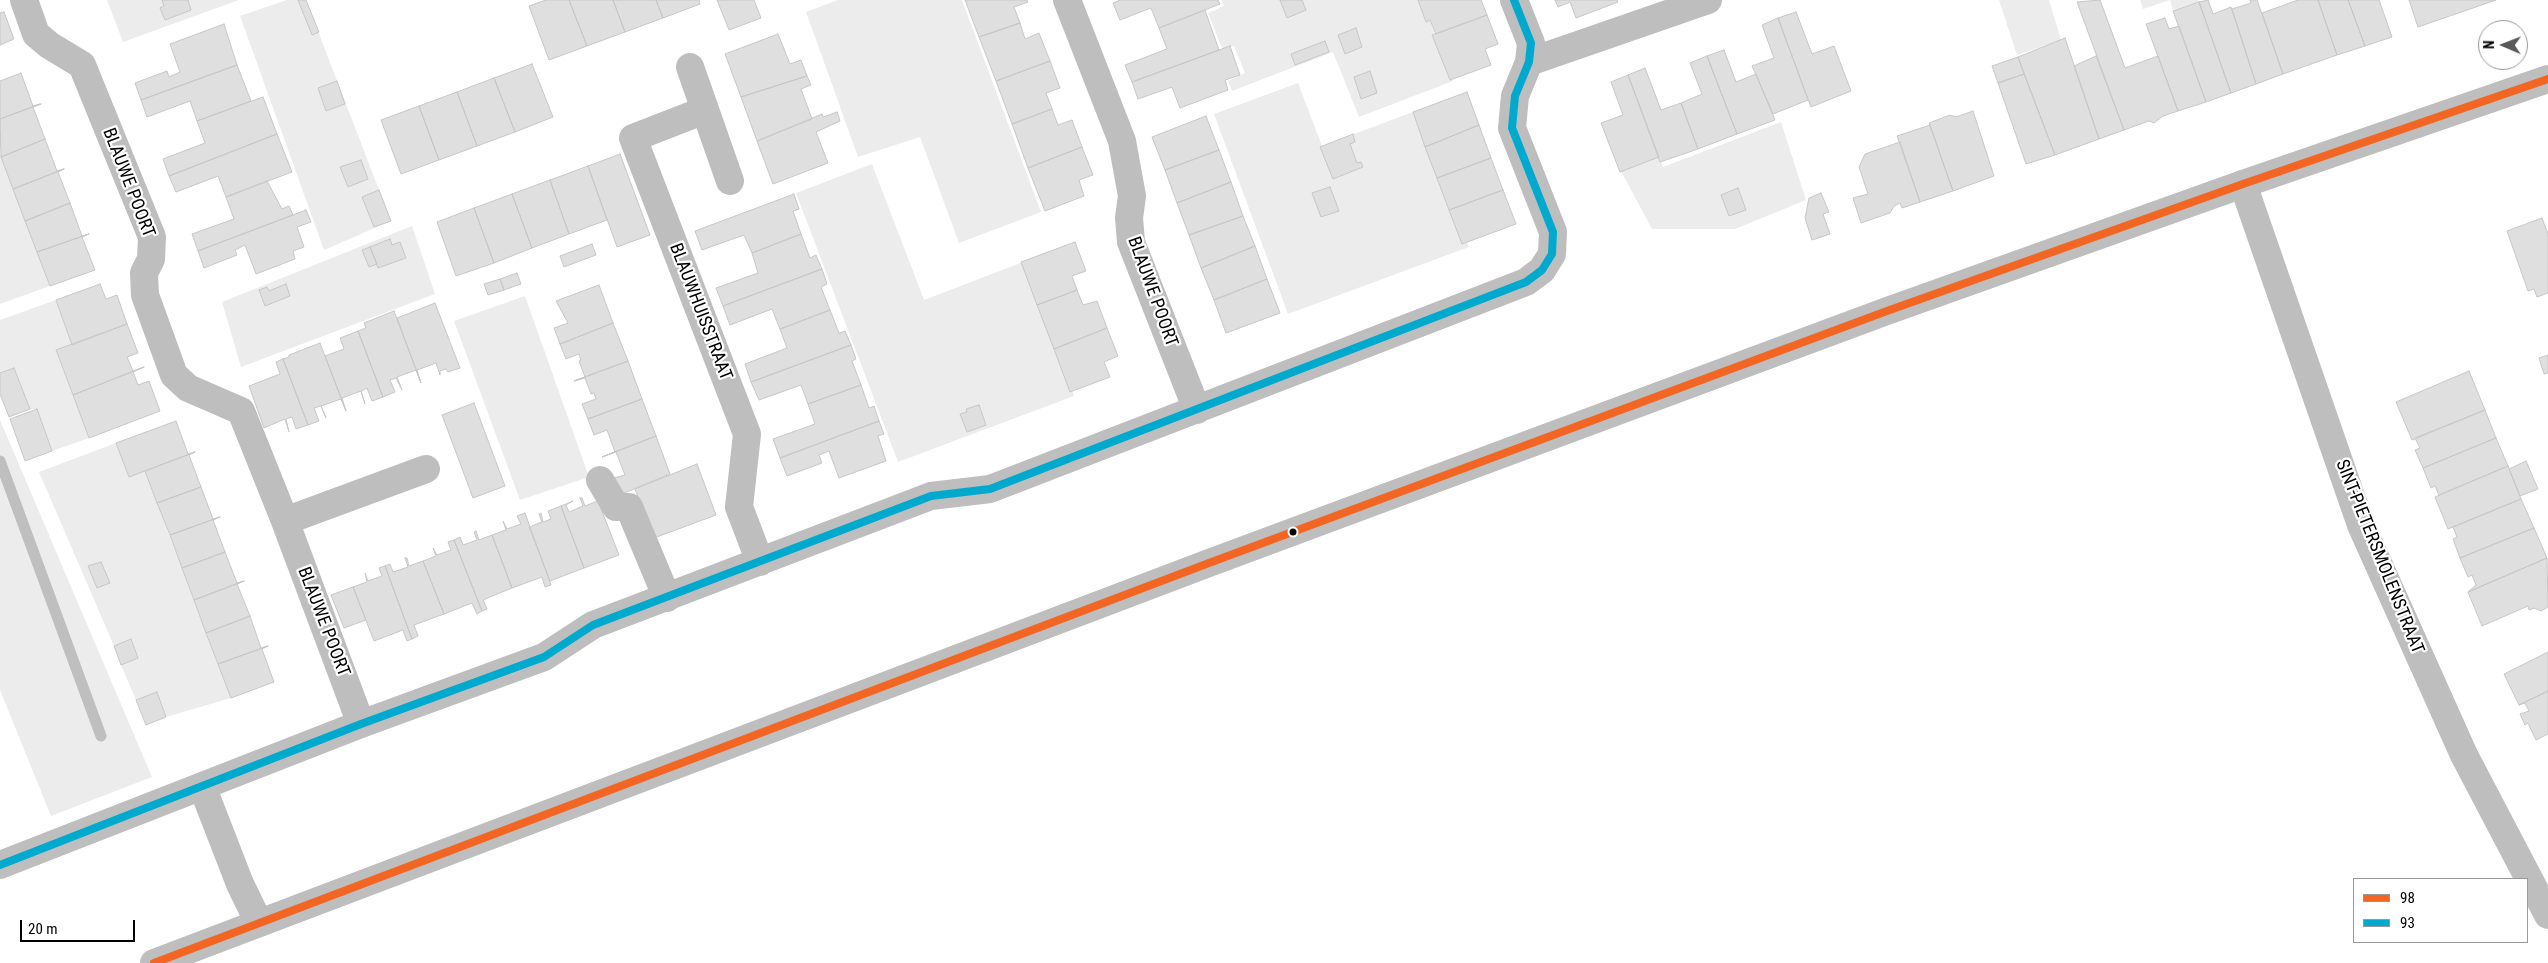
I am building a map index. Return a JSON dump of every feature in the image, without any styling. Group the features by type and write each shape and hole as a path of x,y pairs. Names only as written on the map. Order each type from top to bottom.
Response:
{"street":[{"name":"BLAUWE POORT","path":"24,0 36,34 49,45 82,64 152,237 151,258 144,273 145,296 174,375 188,388 241,412 285,521 361,724"},
{"name":"BLAUWE POORT","path":"1068,0 1122,142 1132,196 1129,218 1131,242 1197,410"},
{"path":"0,865 361,724 544,658 593,625 931,496 990,489 1526,282 1542,270 1552,254 1553,232 1512,128 1515,96 1529,62 1531,43 1514,0"},
{"path":"1529,62 1708,0"},
{"path":"690,67 730,181"},
{"path":"154,963 1209,563 1887,311 2243,184 2548,79"},
{"name":"BLAUWHUISSTRAAT","path":"705,110 633,138 747,434 739,507 760,562"},
{"name":"SINT-PIETERSMOLENSTRAAT","path":"2243,184 2365,533 2464,755 2548,915"},
{"path":"285,521 426,469"},
{"path":"600,480 616,507 629,507 667,598"},
{"path":"202,786 240,884 259,923"}],"shaded area":[{"path":"107,0 239,0 123,42"},
{"path":"287,0 306,0 391,221 324,250 240,16"},
{"path":"838,0 962,0 1041,212 959,243 920,137 858,157 806,12"},
{"path":"1221,0 1422,0 1453,81 1359,117 1333,52 1232,91 1228,81 1245,73 1234,46 1223,51 1208,13 1224,6"},
{"path":"1999,0 2049,0 2061,40 2017,55"},
{"path":"2140,0 2170,0 2143,9"},
{"path":"2170,0 2198,0 2199,2 2173,10"},
{"path":"1298,83 1322,146 1418,110 1469,247 1288,314 1214,114"},
{"path":"1781,122 1806,200 1735,229 1652,229 1621,171 1659,156 1663,167"},
{"path":"0,153 50,286 0,304"},
{"path":"872,164 924,300 1023,262 1074,396 898,462 796,193"},
{"path":"412,226 435,294 241,367 222,302"},
{"path":"525,296 589,477 520,500 454,321"},
{"path":"56,300 72,345 56,351 89,438 52,451 37,409 30,409 14,368 0,373 0,320"},
{"path":"0,420 152,777 51,816 0,690"},
{"path":"116,443 129,477 145,471 231,698 166,717 157,692 136,700 121,665 138,658 131,640 114,646 39,472"}],"building":[{"path":"162,0 188,0 191,10 165,20 160,8 164,6"},
{"path":"298,0 306,0 319,32 312,35"},
{"path":"546,0 569,0 587,46 549,60 529,6"},
{"path":"569,0 613,0 625,32 587,46"},
{"path":"613,0 656,0 663,18 625,32"},
{"path":"656,0 699,0 700,4 663,18"},
{"path":"717,0 754,0 761,18 729,30"},
{"path":"965,0 1027,0 1028,2 1014,7 1020,23 979,37"},
{"path":"1120,0 1218,0 1220,4 1159,28 1151,8 1120,20 1113,3"},
{"path":"1280,0 1302,0 1306,10 1287,18"},
{"path":"1418,0 1481,0 1487,15 1436,34 1430,20 1426,22"},
{"path":"1555,0 1617,0 1618,2 1576,18 1570,2 1558,7"},
{"path":"2100,0 2125,68 2158,56 2178,111 2163,116 2154,123 2149,121 2124,130 2077,2"},
{"path":"2208,0 2213,14 2231,7 2256,84 2231,93 2199,2"},
{"path":"2250,0 2257,0 2283,74 2256,84 2232,9 2251,3"},
{"path":"2298,0 2318,0 2337,55 2283,74 2262,13"},
{"path":"2318,0 2348,0 2365,46 2337,55"},
{"path":"2348,0 2379,0 2392,37 2365,46"},
{"path":"2409,0 2496,0 2418,27"},
{"path":"2199,2 2231,93 2206,102 2173,11"},
{"path":"1205,10 1219,50 1132,82 1125,65 1167,49 1159,28"},
{"path":"4,12 14,39 0,45 0,13"},
{"path":"1796,12 1812,54 1834,46 1851,91 1811,107 1778,18"},
{"path":"1487,15 1498,44 1485,49 1491,65 1450,80 1432,35"},
{"path":"1778,18 1808,100 1773,114 1752,66 1774,58 1762,25"},
{"path":"2165,18 2169,29 2179,26 2206,102 2178,111 2146,24"},
{"path":"1020,23 1025,39 1039,33 1050,61 996,81 979,37"},
{"path":"224,24 237,65 141,100 135,83 167,71 169,77 180,72 170,44"},
{"path":"1356,28 1362,47 1345,54 1338,35"},
{"path":"778,34 790,64 801,60 807,76 741,97 725,54"},
{"path":"2065,38 2099,139 2055,155 2018,57"},
{"path":"1325,41 1329,52 1295,65 1291,54"},
{"path":"1230,46 1240,75 1225,80 1228,90 1180,108 1172,87 1138,99 1132,82"},
{"path":"1724,50 1736,82 1756,74 1775,120 1737,134 1707,56"},
{"path":"1707,56 1737,134 1698,149 1681,103 1702,94 1690,63"},
{"path":"2096,56 2124,130 2099,139 2074,66"},
{"path":"2018,57 2024,74 1998,83 1992,66"},
{"path":"1050,61 1060,88 1046,93 1052,109 1012,124 996,81"},
{"path":"532,64 553,117 515,132 494,78"},
{"path":"237,65 251,101 197,121 190,101 147,117 141,100"},
{"path":"1645,68 1661,110 1681,103 1698,149 1660,162 1628,75"},
{"path":"1370,71 1377,93 1361,99 1354,77"},
{"path":"21,73 33,106 40,104 0,119 0,81"},
{"path":"2024,74 2055,155 2026,164 1998,83"},
{"path":"1628,75 1659,157 1620,172 1601,123 1623,115 1611,82"},
{"path":"807,76 811,85 801,89 812,119 757,141 741,97"},
{"path":"494,78 515,132 477,146 457,92"},
{"path":"337,81 345,104 326,111 318,88"},
{"path":"457,92 477,146 439,160 419,106"},
{"path":"1467,92 1479,125 1425,147 1413,112"},
{"path":"263,97 277,134 169,176 163,159 205,143 197,121"},
{"path":"41,104 33,107 45,139 1,157 0,119"},
{"path":"419,106 439,160 401,174 381,120"},
{"path":"1052,109 1058,125 1072,120 1082,147 1028,168 1012,124"},
{"path":"1973,111 1994,176 1953,191 1929,123 1950,115 1956,117"},
{"path":"837,112 840,121 816,132 828,163 773,184 757,141 822,114 823,117"},
{"path":"1206,116 1219,150 1165,170 1152,137"},
{"path":"1479,125 1491,158 1437,178 1425,147"},
{"path":"1930,125 1953,191 1920,202 1897,136"},
{"path":"277,134 292,172 226,197 218,176 176,192 169,176"},
{"path":"1353,134 1355,142 1350,144 1357,163 1361,162 1363,167 1333,179 1320,147"},
{"path":"45,139 57,171 64,169 13,189 1,157"},
{"path":"1900,142 1920,202 1902,208 1900,203 1894,206 1890,213 1861,223 1853,198 1868,194 1859,167 1865,154"},
{"path":"1082,147 1093,175 1079,180 1084,196 1045,211 1028,168"},
{"path":"1219,150 1231,182 1177,203 1165,170"},
{"path":"620,154 650,235 617,247 588,166"},
{"path":"1491,158 1503,190 1449,210 1437,178"},
{"path":"361,160 368,179 348,187 340,167"},
{"path":"588,166 607,220 569,234 550,180"},
{"path":"64,169 58,172 70,203 25,221 13,189"},
{"path":"550,180 569,234 532,248 512,194"},
{"path":"267,181 282,209 289,206 293,215 198,251 192,234 234,219 226,197"},
{"path":"1231,182 1243,216 1189,235 1177,203"},
{"path":"1330,187 1339,211 1321,217 1312,193"},
{"path":"1738,188 1746,210 1729,216 1721,195"},
{"path":"379,190 391,221 374,227 362,197"},
{"path":"1503,190 1516,224 1462,244 1449,210"},
{"path":"1821,193 1829,212 1823,214 1830,234 1812,240 1805,218 1809,198"},
{"path":"512,194 532,248 494,263 474,208"},
{"path":"794,194 799,209 793,211 801,234 752,253 744,235 702,250 695,231"},
{"path":"70,203 82,236 89,234 37,252 25,221"},
{"path":"474,208 494,263 456,276 437,222"},
{"path":"306,210 311,222 297,227 304,247 293,251 295,259 256,274 245,245 235,250 237,255 204,268 198,251"},
{"path":"1243,216 1255,246 1201,268 1189,235"},
{"path":"2542,218 2548,234 2548,293 2537,297 2534,289 2528,291 2507,231"},
{"path":"89,234 82,237 95,270 50,286 37,252"},
{"path":"801,234 810,258 816,255 822,269 723,306 716,288 758,273 752,253"},
{"path":"390,239 392,245 400,242 406,258 378,268 370,247"},
{"path":"1075,242 1086,271 1072,276 1077,290 1037,305 1021,262"},
{"path":"592,244 596,255 564,267 560,256"},
{"path":"1255,246 1267,279 1214,300 1201,268"},
{"path":"370,247 377,264 369,267 362,250"},
{"path":"822,269 827,284 821,287 830,310 780,329 772,309 730,325 723,306"},
{"path":"517,273 521,284 504,290 500,279"},
{"path":"500,279 504,290 488,295 484,284"},
{"path":"1267,279 1280,313 1226,333 1214,300"},
{"path":"100,284 106,299 117,295 127,324 72,345 56,300"},
{"path":"286,284 290,296 265,306 259,290 267,287 269,291"},
{"path":"599,285 613,323 560,344 554,328 568,323 556,301"},
{"path":"1077,290 1083,305 1097,301 1107,328 1054,349 1037,305"},
{"path":"435,303 460,368 448,372 446,369 440,371 440,375 436,363 417,370 421,383 397,318"},
{"path":"830,310 839,333 845,331 851,345 751,382 745,364 787,348 780,329"},
{"path":"394,311 421,383 416,370 397,377 402,390 396,378 390,380 395,392 383,397 358,331 366,328 364,323"},
{"path":"613,323 628,361 585,377 579,361 581,360 579,354 566,359 560,344"},
{"path":"127,324 138,353 127,357 133,371 144,367 73,395 56,350"},
{"path":"1107,328 1118,356 1104,362 1110,377 1070,392 1054,349"},
{"path":"358,331 383,397 372,401 367,388 342,398 346,411 325,356 344,349 340,338"},
{"path":"320,343 346,411 341,399 314,408 319,421 308,425 283,359"},
{"path":"851,345 856,359 852,361 861,385 808,404 801,385 759,400 751,382"},
{"path":"2548,355 2548,373 2544,374 2539,358"},
{"path":"283,359 308,425 296,429 292,417 286,419 289,432 285,419 264,428 249,386 280,374 276,362"},
{"path":"628,361 642,399 588,419 582,404 596,399 594,393 591,394 585,378 574,381"},
{"path":"144,367 133,372 138,385 149,381 160,411 89,438 73,395"},
{"path":"14,368 30,409 9,417 0,394 0,373"},
{"path":"2469,371 2485,410 2412,440 2396,402"},
{"path":"861,385 869,408 874,406 879,421 780,458 773,439 815,424 808,404"},
{"path":"642,399 656,436 615,452 607,430 594,435 588,419"},
{"path":"474,403 505,486 473,498 442,415"},
{"path":"979,405 986,425 967,432 960,414 967,412 966,409"},
{"path":"37,409 52,451 25,461 10,419"},
{"path":"2485,410 2496,438 2423,468 2415,450 2420,448 2415,438"},
{"path":"176,421 188,454 195,452 129,477 116,443"},
{"path":"879,421 884,434 878,436 886,461 839,478 829,451 819,455 822,463 787,476 780,458"},
{"path":"656,436 670,474 617,496 610,479 625,475 616,452 602,457"},
{"path":"2496,438 2508,466 2439,495 2435,486 2431,488 2423,468"},
{"path":"195,452 189,455 201,487 157,503 145,471"},
{"path":"2526,461 2538,489 2520,496 2509,469"},
{"path":"697,464 716,515 654,538 635,489"},
{"path":"2508,466 2521,499 2448,529 2435,497"},
{"path":"201,487 213,519 220,517 170,535 157,503"},
{"path":"580,498 582,498 585,506 598,501 619,555 584,568 561,506 573,501 566,505 569,512 583,506"},
{"path":"2521,499 2534,528 2460,558 2453,539 2457,537 2453,527"},
{"path":"561,506 584,568 550,581 529,527 542,522 539,514 541,513 543,522 551,519 548,511"},
{"path":"525,513 551,585 545,587 542,577 512,588 492,535 506,530 503,521 507,529 521,524 517,516"},
{"path":"220,517 213,520 225,552 182,568 170,535"},
{"path":"2534,528 2547,558 2468,592 2476,585 2472,575 2468,577 2460,558"},
{"path":"476,531 479,540 492,535 512,588 483,600 487,609 482,611 454,540 460,537 463,545 477,540 474,532"},
{"path":"454,540 482,611 477,614 472,603 444,614 423,561 436,556 433,548 437,555 451,550 448,542"},
{"path":"225,552 237,583 244,581 194,600 182,568"},
{"path":"405,558 407,558 409,566 423,561 444,614 414,625 418,636 412,639 385,566 390,564 393,572 408,567"},
{"path":"2547,558 2548,607 2541,611 2534,608 2529,610 2528,606 2482,626 2468,592"},
{"path":"101,562 110,583 97,588 88,566"},
{"path":"385,566 412,639 407,641 403,630 374,641 353,587 367,582 365,573 368,581 382,576 379,568"},
{"path":"244,581 237,584 250,616 206,633 194,600"},
{"path":"353,587 366,620 344,628 331,595"},
{"path":"250,616 261,648 268,646 218,664 206,633"},
{"path":"131,639 138,658 121,665 114,646"},
{"path":"268,646 262,649 274,682 231,698 218,664"},
{"path":"2548,652 2548,691 2519,705 2504,674"},
{"path":"2548,691 2548,734 2536,740 2528,723 2525,725 2520,714 2529,711 2525,703 2519,705"},
{"path":"157,692 166,717 146,725 136,700"}],"waterway":[{"path":"0,461 101,736"}],"transit line":[{"name":"93","path":"0,865 361,724 544,657 593,625 931,496 990,489 1526,282 1542,270 1552,254 1553,232 1512,128 1515,96 1529,62 1531,43 1514,0"},
{"name":"98","path":"154,963 1209,563 1887,311 2243,184 2548,79"}]}
